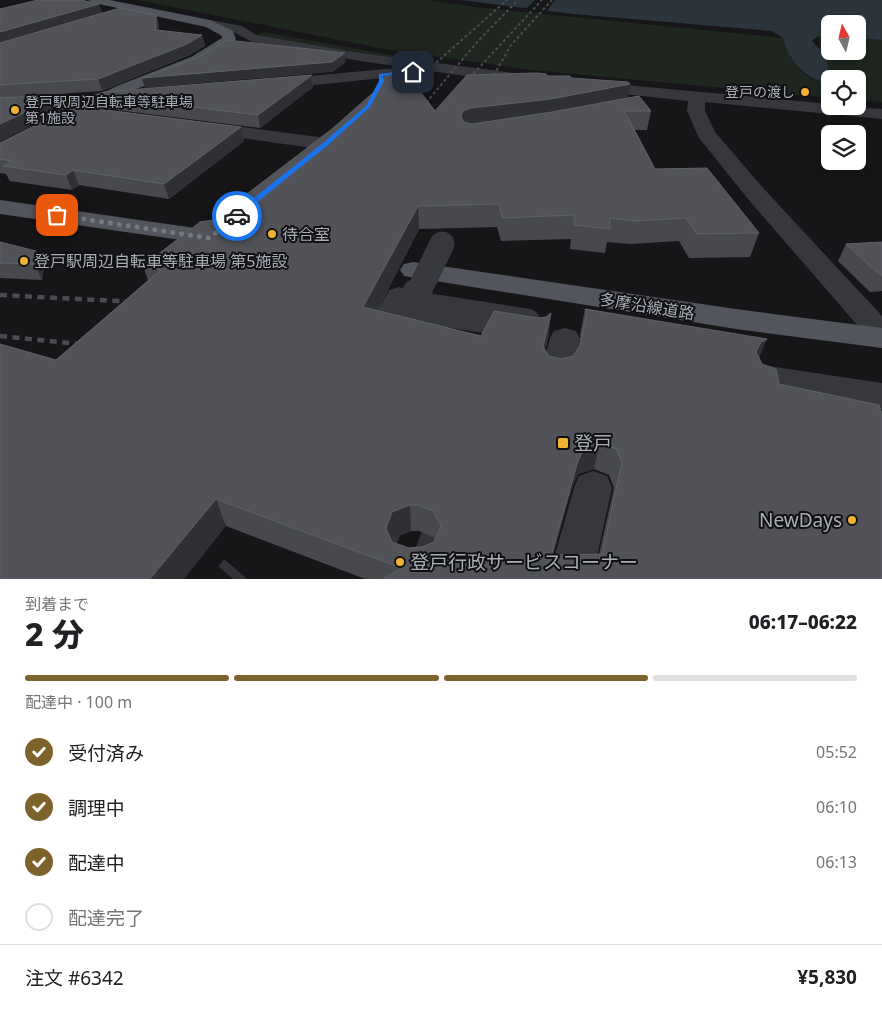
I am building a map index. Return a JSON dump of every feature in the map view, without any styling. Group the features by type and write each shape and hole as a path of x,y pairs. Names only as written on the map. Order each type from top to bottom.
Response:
{"main road":[{"path":"0,151 104,98 200,57 228,41 228,34 210,24 94,0"},
{"path":"0,207 217,232"},
{"name":"多摩沿線道路","path":"413,270 736,319 882,338"}],"street":[{"path":"210,24 237,29 252,38 360,57 536,81"},
{"path":"262,85 378,82 413,72"},
{"path":"574,85 697,104"},
{"path":"0,104 153,94"},
{"path":"697,104 706,134 756,194 882,334"},
{"path":"633,109 651,106 697,104 882,114"},
{"path":"75,112 112,116"},
{"path":"190,126 333,137 304,161"},
{"path":"442,244 411,306 537,326"},
{"path":"557,372 565,338"},
{"path":"764,382 762,377 882,396"},
{"path":"570,579 593,488"}],"shaded area":[{"path":"138,0 428,0 474,7 783,38 788,53 797,67 809,77 821,82 821,97 531,70 385,49"},
{"path":"461,0 882,0 882,40 866,39 866,15 821,15 821,36 818,36 812,41 821,50 821,60 826,60 828,65 828,70 821,70 821,81 812,78 799,68 789,54 783,38 772,31 573,14"},
{"path":"264,32 406,58 402,61 254,36"},
{"path":"818,36 821,36 821,59"},
{"path":"866,39 882,40 882,102 866,101 866,70 822,70 821,60 866,60"}],"pier":[{"path":"535,0 555,0 545,13 525,10"}],"building":[{"path":"38,0 81,0 99,4 0,32 0,9"},
{"path":"120,8 156,15 156,30 202,35 187,44 98,79 0,85 0,43"},
{"path":"227,40 345,53 332,62 142,78 199,57"},
{"path":"400,65 435,111 467,75 537,73 546,74 547,76 570,76 571,78 628,82 630,84 551,99 471,108 463,111 461,117 464,122 472,124 639,96 651,111 624,111 655,169 707,168 759,233 697,234 686,218 635,221 610,218 610,229 574,225 575,215 502,218 499,204 418,206 363,307 481,336 494,311 538,318 546,317 551,313 543,347 549,356 561,359 573,356 579,347 587,313 585,309 767,339 761,342 756,352 762,364 776,369 779,384 879,405 882,414 882,579 383,579 401,568 216,499 150,579 0,579 0,344 56,360 161,270 143,266 200,222 213,220 332,129 374,92 380,81","holes":["600,443 616,449 622,462 602,554 553,555 578,461 584,448","410,505 418,505 433,511 441,526 434,542 422,547 409,548 392,542 386,528 392,512"]},
{"path":"312,75 258,115 96,95 104,92"},
{"path":"65,94 0,124 0,98"},
{"path":"74,106 241,127 164,184 73,170 66,175 3,166 12,161 0,159 0,143"},
{"path":"0,242 36,251 34,264 0,263"},
{"path":"882,242 882,275 846,244"}],"tunnel":[{"path":"363,523 508,579"},
{"path":"233,579 239,572"}],"railway":[{"path":"403,92 507,0"},
{"path":"419,111 478,41 518,0"},
{"path":"462,86 542,0"},
{"path":"488,85 511,45 552,0"},
{"path":"0,295 137,302"},
{"path":"0,336 90,345"}],"way so far":[{"path":"57,215 209,238 237,216"}],"place":[{"name":"登戸の渡し","path":"805,92"},
{"name":"登戸駅周辺自転車等駐車場 第1施設","path":"15,110"},
{"name":"待合室","path":"272,234"},
{"name":"登戸駅周辺自転車等駐車場 第5施設","path":"24,261"},
{"name":"登戸","path":"563,443"},
{"name":"NewDays","path":"852,520"},
{"name":"登戸行政サービスコーナー","path":"400,562"}],"route":[{"path":"237,216 326,144 368,106 381,81 380,74 413,72"}]}
